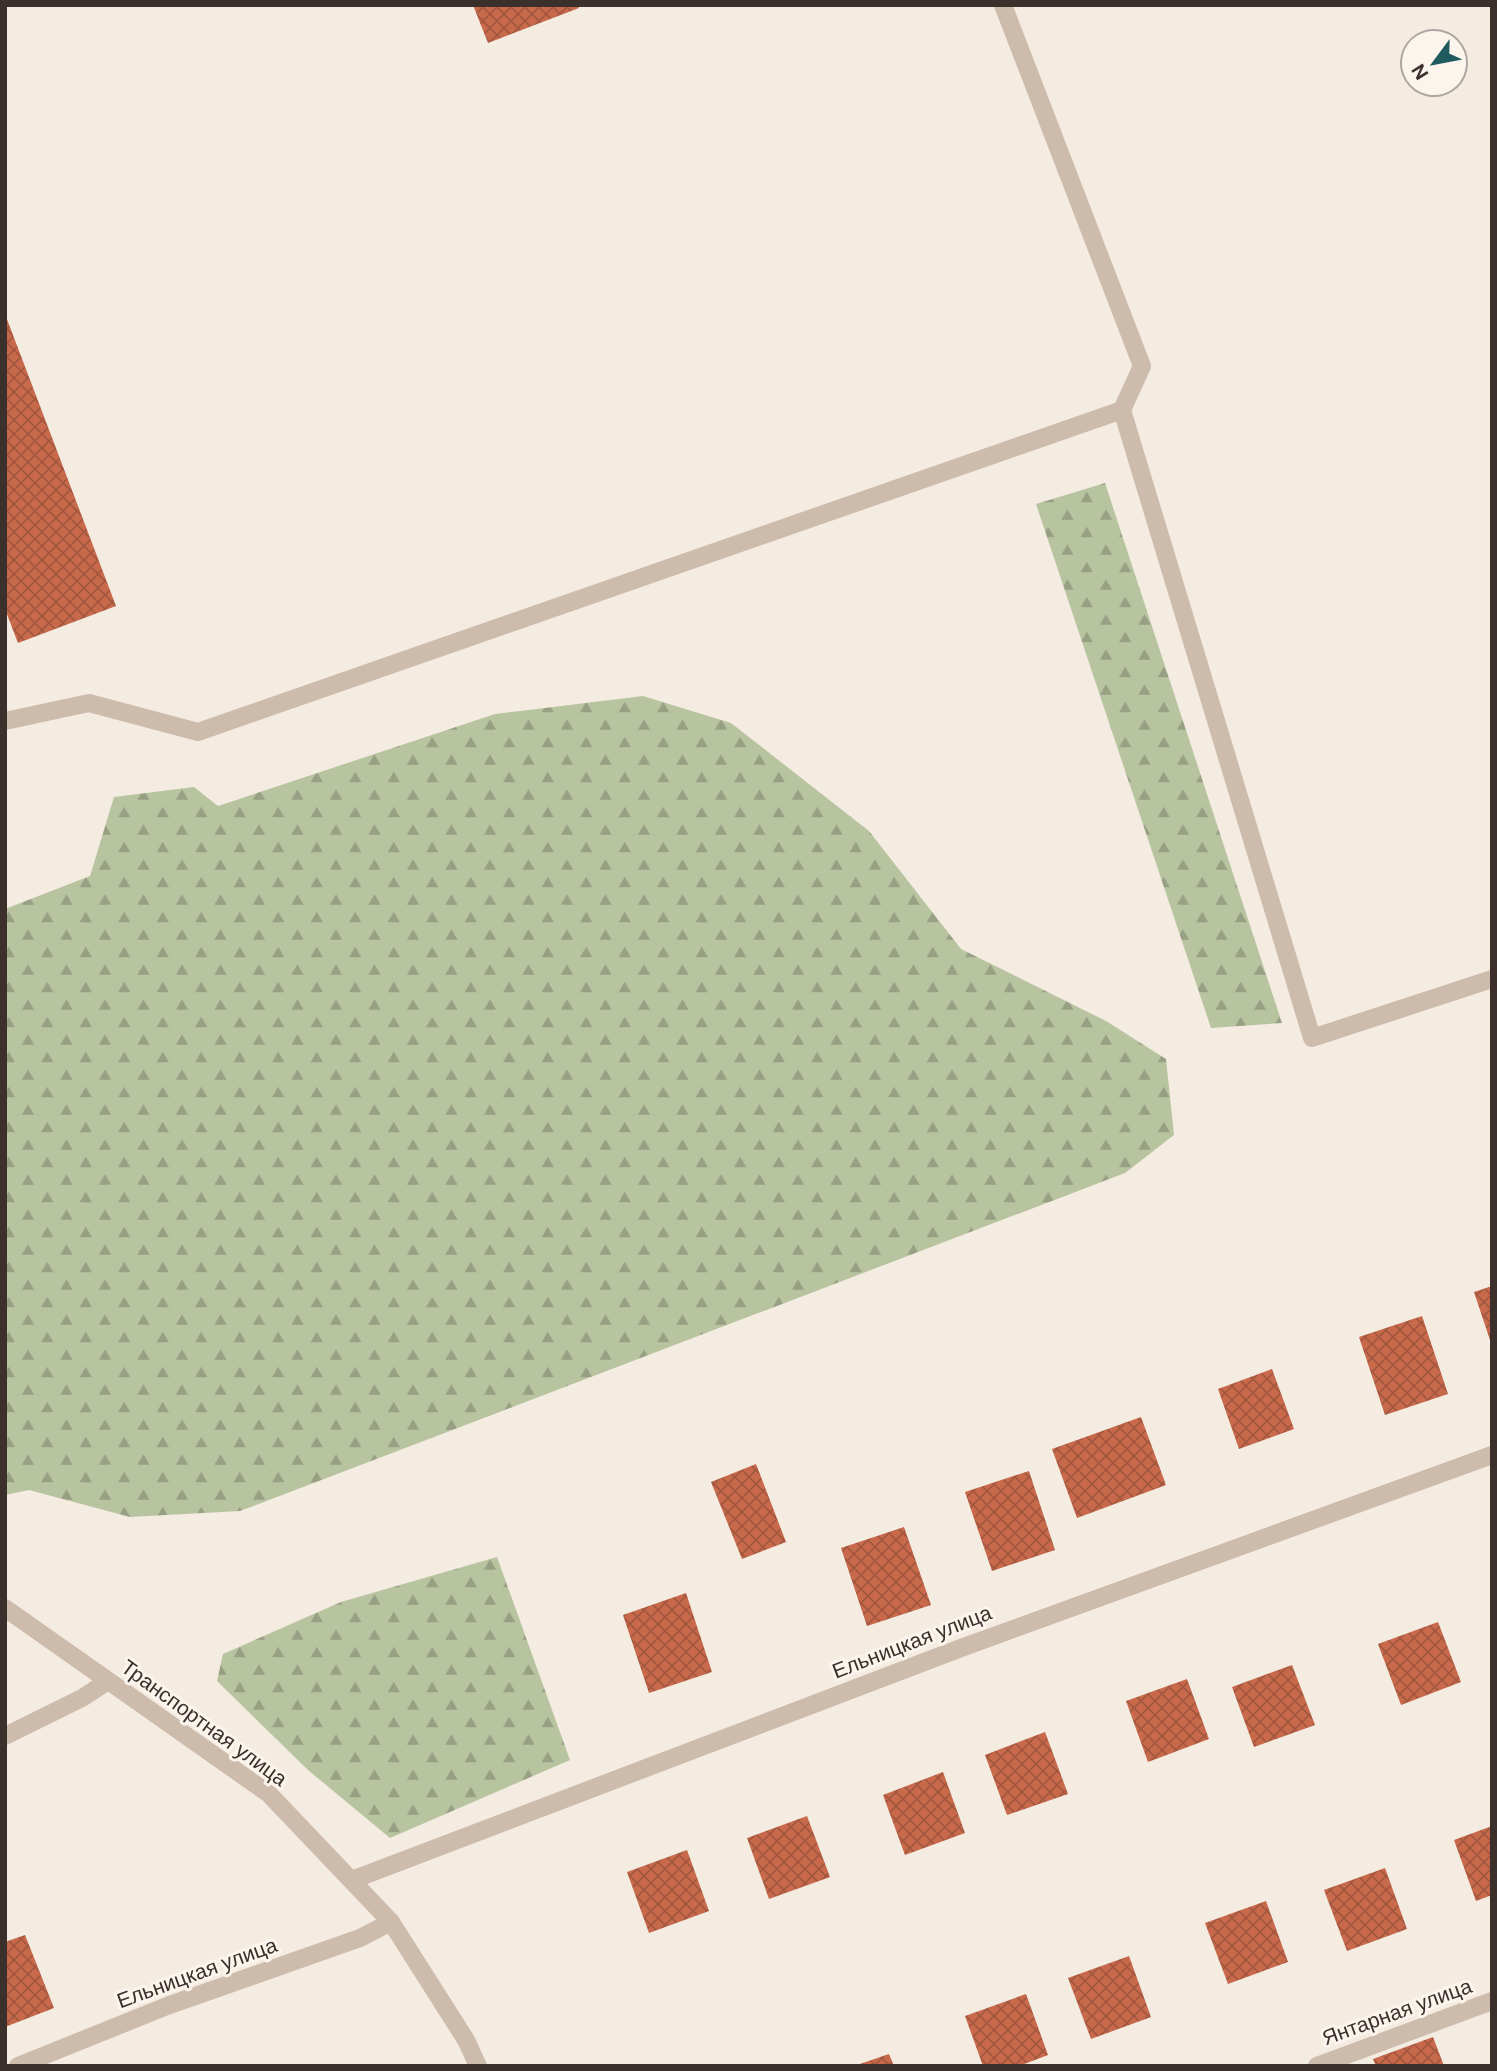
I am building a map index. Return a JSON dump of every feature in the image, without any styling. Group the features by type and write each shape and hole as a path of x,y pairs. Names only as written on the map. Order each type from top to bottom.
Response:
{"street":[{"path":"1003,5 1142,366 1122,410 1312,1038 1492,979"},
{"path":"5,721 89,703 198,732 1122,410"},
{"name":"Ельницкая улица","path":"352,1880 961,1648 1492,1455"},
{"name":"Транспортная улица","path":"5,1608 269,1794 391,1922 466,2040 478,2066"},
{"path":"5,1736 82,1698 108,1681"},
{"name":"Ельницкая улица","path":"19,2066 167,2006 360,1938 391,1922"},
{"name":"Янтарная улица","path":"1317,2066 1492,2001"}],"green space":[{"path":"1105,483 1282,1023 1211,1028 1036,504"},
{"path":"643,696 731,723 869,831 961,949 1106,1021 1166,1059 1174,1135 1125,1173 240,1511 130,1517 29,1490 5,1495 5,909 90,876 114,797 194,787 218,806 495,714"},
{"path":"497,1557 570,1760 390,1838 308,1770 217,1681 223,1654 341,1602"}],"building":[{"path":"473,5 578,5 579,8 488,43"},
{"path":"5,314 116,606 18,643 5,609"},
{"path":"1492,1286 1492,1343 1491,1343 1474,1292"},
{"path":"1422,1316 1448,1394 1385,1415 1359,1337"},
{"path":"1272,1369 1294,1429 1239,1449 1218,1389"},
{"path":"1141,1417 1166,1485 1077,1518 1052,1449"},
{"path":"756,1464 786,1542 742,1559 711,1482"},
{"path":"1029,1471 1055,1550 992,1571 965,1492"},
{"path":"904,1527 931,1605 867,1626 841,1548"},
{"path":"686,1593 712,1672 649,1693 623,1615"},
{"path":"1438,1622 1461,1682 1401,1705 1378,1644"},
{"path":"1292,1665 1315,1725 1254,1747 1232,1687"},
{"path":"1187,1679 1209,1739 1148,1762 1126,1701"},
{"path":"1045,1732 1068,1794 1007,1815 985,1755"},
{"path":"943,1772 965,1833 905,1855 883,1795"},
{"path":"807,1816 830,1877 769,1899 747,1838"},
{"path":"1492,1826 1492,1895 1476,1901 1454,1840"},
{"path":"687,1850 709,1911 649,1933 627,1872"},
{"path":"1385,1868 1407,1929 1347,1951 1324,1890"},
{"path":"1266,1901 1288,1962 1228,1984 1205,1923"},
{"path":"25,1935 54,2008 5,2027 5,1942"},
{"path":"1129,1956 1151,2017 1091,2039 1068,1978"},
{"path":"1026,1994 1048,2055 1019,2066 983,2066 965,2016"},
{"path":"1433,2037 1444,2066 1376,2066 1373,2059"},
{"path":"889,2054 894,2066 857,2065"}]}
